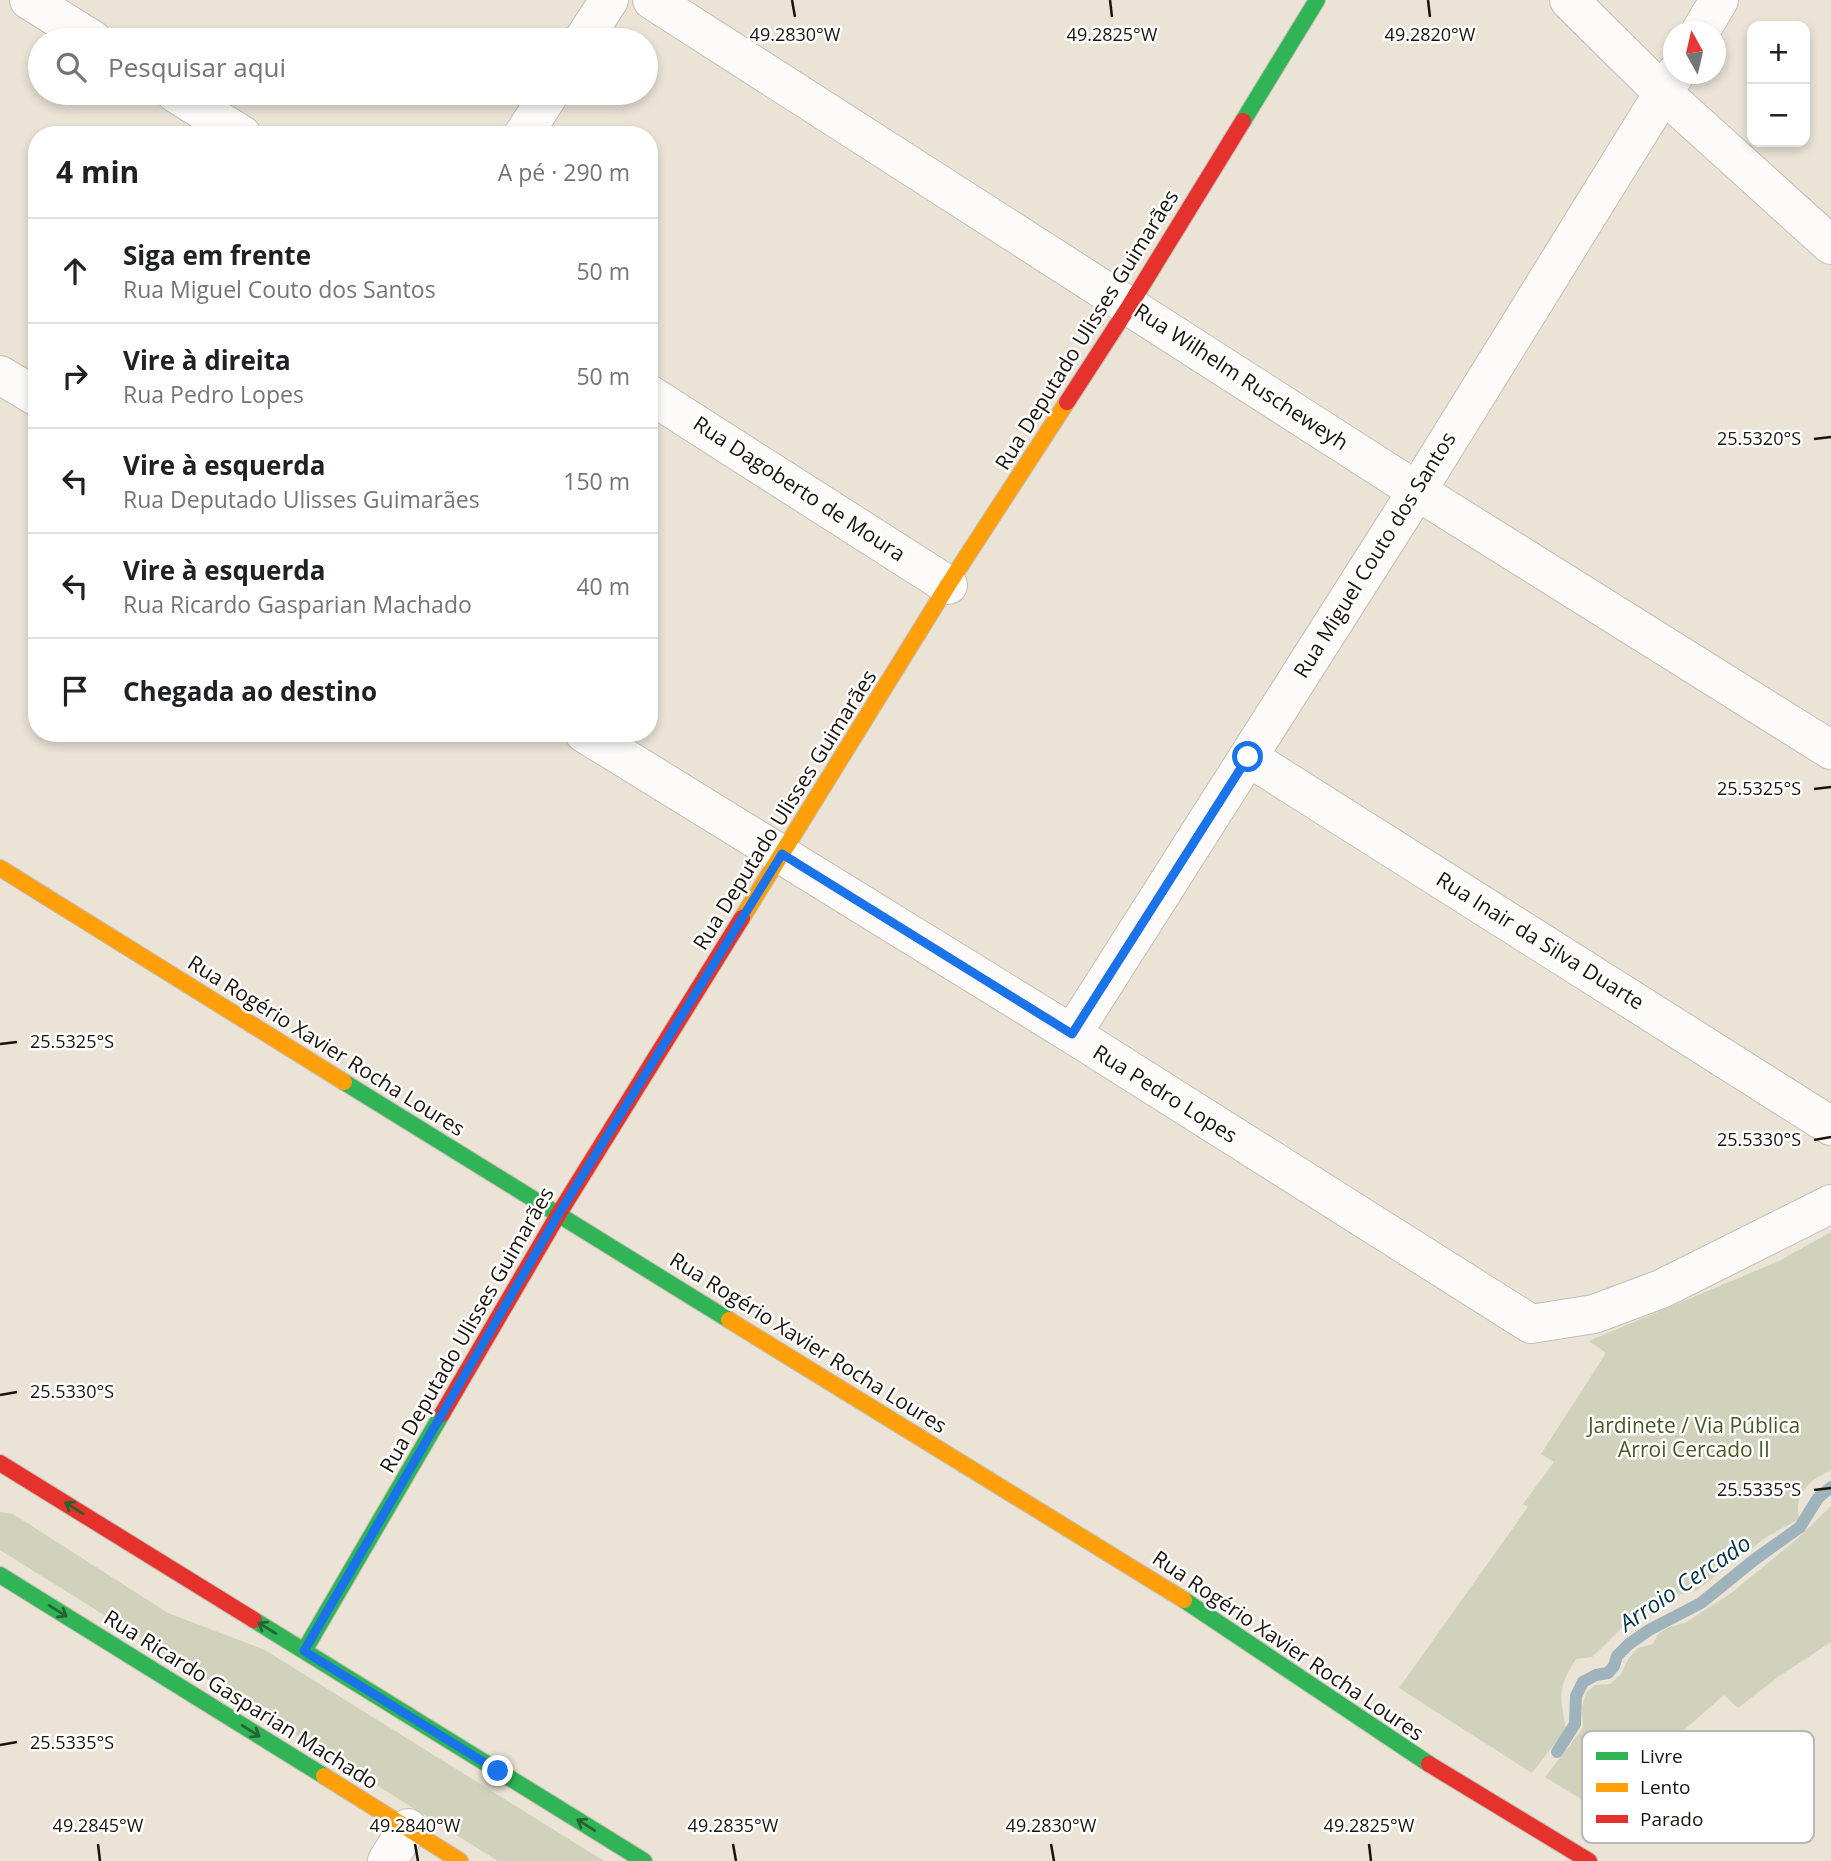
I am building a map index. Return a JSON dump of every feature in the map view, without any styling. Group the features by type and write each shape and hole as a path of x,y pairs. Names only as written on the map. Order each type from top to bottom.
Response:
{"street":[{"path":"29,0 74,28"},
{"path":"591,28 609,0"},
{"name":"Rua Wilhelm Ruscheweyh","path":"652,0 1417,491 1831,750"},
{"name":"Rua Deputado Ulisses Guimarães","path":"304,1651 558,1215 948,584 1130,305 1317,0"},
{"path":"1569,0 1663,78"},
{"path":"1707,21 1719,0"},
{"name":"Rua Miguel Couto dos Santos","path":"1072,1034 1417,491 1668,84"},
{"path":"1670,84 1831,245"},
{"path":"194,105 228,126"},
{"path":"529,126 542,105"},
{"path":"0,374 28,391"},
{"name":"Rua Dagoberto de Moura","path":"658,400 948,584"},
{"name":"Rua Pedro Lopes","path":"599,742 1072,1034 1531,1324 1594,1314 1661,1289 1831,1204"},
{"name":"Rua Inair da Silva Duarte","path":"1248,757 1831,1126"},
{"name":"Rua Rogério Xavier Rocha Loures","path":"0,868 558,1215 1171,1591 1422,1760 1589,1861"},
{"path":"9,1472 644,1861"},
{"name":"Rua Ricardo Gasparian Machado","path":"0,1575 460,1861"},
{"path":"387,1861 408,1828"}],"green space":[{"name":"Jardinete / Via Pública Arroi Cercado II","path":"1831,1232 1831,1470 1810,1483 1801,1495 1799,1519 1768,1536 1697,1590 1669,1597 1660,1605 1635,1615 1592,1657 1576,1659 1562,1693 1566,1729 1532,1773 1399,1688 1528,1507 1523,1504 1554,1462 1541,1454 1606,1353 1589,1341 1779,1261"},
{"path":"1831,1506 1831,1642 1778,1677 1738,1708 1724,1695 1683,1731 1582,1731 1581,1799 1545,1777 1583,1728 1582,1707 1586,1693 1595,1685 1610,1684 1621,1674 1628,1659 1638,1648 1653,1644 1658,1634 1669,1627 1685,1623 1730,1594 1797,1539"},
{"path":"0,1512 13,1514 168,1613 265,1650 604,1861 498,1861 0,1550"}],"waterway":[{"name":"Arroio Cercado","path":"1557,1752 1575,1724 1576,1696 1583,1682 1596,1675 1608,1673 1617,1656 1629,1644 1649,1630 1701,1603 1800,1527 1818,1498 1831,1487"}],"traffic: fast":[{"path":"1243,121 1317,0"},
{"path":"344,1082 729,1320"},
{"path":"304,1651 442,1414"},
{"path":"0,1575 324,1776"},
{"path":"1184,1600 1429,1764"},
{"path":"254,1620 644,1861"}],"traffic: slow":[{"path":"742,918 948,585 1067,402"},
{"path":"0,868 344,1082"},
{"path":"729,1320 1184,1600"},
{"path":"324,1776 460,1861"}],"traffic: jam":[{"path":"1067,402 1243,121"},
{"path":"442,1414 558,1215 742,918"},
{"path":"0,1463 254,1620"},
{"path":"1429,1764 1589,1861"}],"route":[{"path":"498,1771 304,1651 558,1215 782,854 1072,1034 1248,757"}]}
